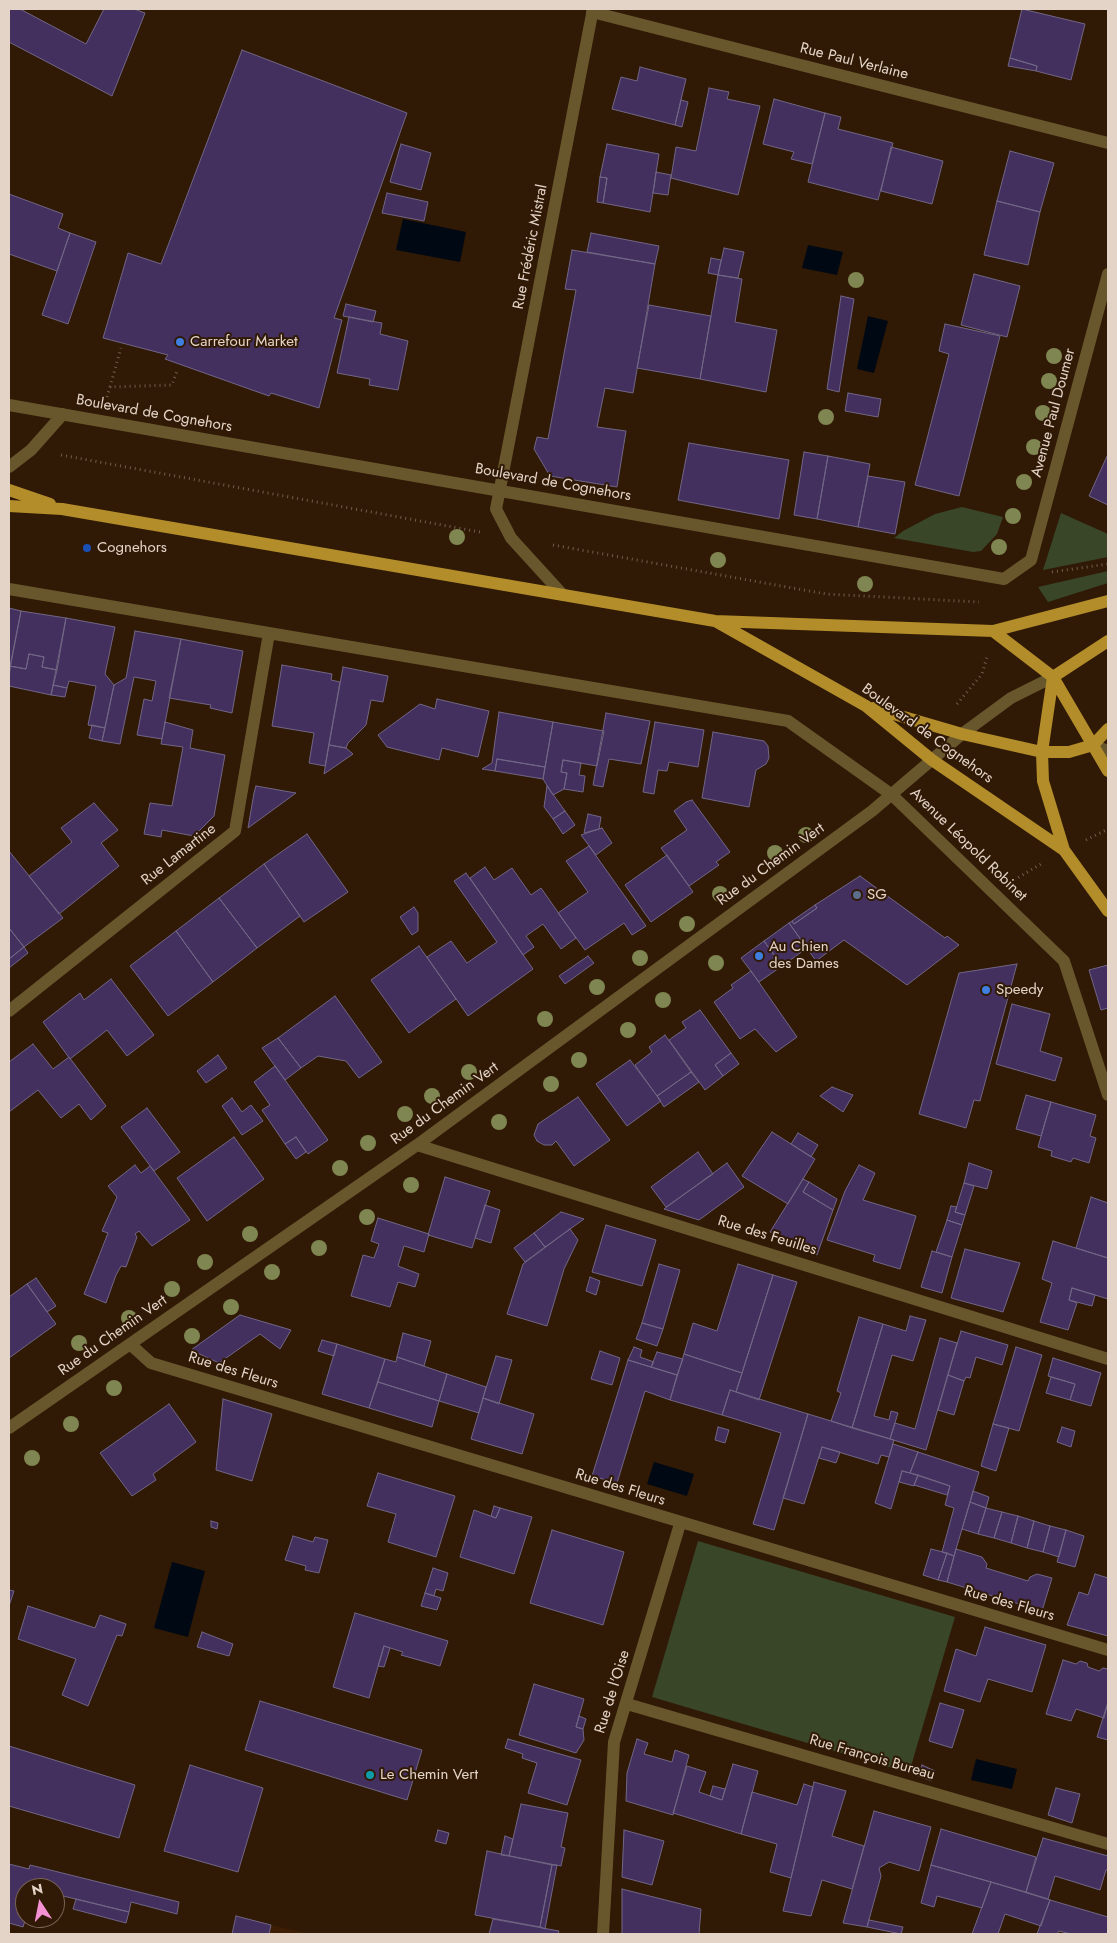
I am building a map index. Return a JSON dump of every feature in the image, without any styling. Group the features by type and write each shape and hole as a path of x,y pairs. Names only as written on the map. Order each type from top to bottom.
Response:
{"main road":[{"name":"Boulevard de Cognehors","path":"9,490 62,508"},
{"name":"Boulevard de Cognehors","path":"9,506 62,508 715,621 993,631 1108,601"},
{"name":"Boulevard de Cognehors","path":"715,621 866,706 932,760 1064,850"},
{"path":"993,631 1053,676 1108,771"},
{"path":"1108,641 1053,676 1042,752 1043,782 1064,850 1108,911"},
{"path":"866,706 962,734 1042,752 1069,752 1093,745 1108,729"}],"street":[{"name":"Rue Paul Verlaine","path":"592,11 1108,143"},
{"name":"Rue Frédéric Mistral","path":"563,595 511,538 496,509 501,491 592,11"},
{"name":"Avenue Paul Doumer","path":"1004,579 1031,560 1108,274"},
{"name":"Boulevard de Cognehors","path":"9,406 1004,579"},
{"name":"Boulevard de Cognehors","path":"9,467 31,450 63,414"},
{"path":"9,589 788,721 892,795"},
{"name":"Rue Lamartine","path":"9,1011 236,831 269,633"},
{"name":"Avenue Léopold Robinet","path":"1053,676 1010,698 962,734 892,795 1064,961 1108,1095"},
{"path":"1093,745 1108,751"},
{"name":"Rue du Chemin Vert","path":"9,1428 417,1145 892,795"},
{"name":"Rue des Feuilles","path":"417,1145 1108,1359"},
{"name":"Rue des Fleurs","path":"130,1344 151,1363 680,1524 1108,1650"},
{"name":"Rue de l'Oise","path":"603,1934 614,1742 680,1524"},
{"name":"Rue François Bureau","path":"627,1704 1108,1844"}],"path":[{"path":"110,387 122,348"},
{"path":"1004,579 1108,564"},
{"path":"1010,883 1064,850"}],"shaded area":[{"path":"403,219 466,232 460,262 396,250"},
{"path":"808,245 843,252 837,275 802,268"},
{"path":"868,316 888,321 874,373 857,369"},
{"path":"654,1462 694,1474 687,1496 647,1484"},
{"path":"172,1562 205,1571 188,1637 154,1628"},
{"path":"976,1759 1017,1769 1012,1789 971,1780"},
{"path":"236,1916 271,1925 311,1934 232,1934"}],"green space":[{"path":"962,507 1003,517 997,534 981,551 973,552 894,538 935,514"},
{"path":"1061,513 1108,534 1108,557 1043,570"},
{"path":"1108,571 1108,583 1048,602 1038,587"},
{"path":"698,1541 955,1617 909,1773 652,1697"}],"building":[{"path":"9,9 20,9 86,44 104,9 134,9 145,13 112,96 9,42"},
{"path":"1022,9 1085,24 1071,80 1036,71 1037,66 1010,58"},
{"path":"242,50 407,113 334,318 342,320 319,408 271,393 269,396 165,359 168,355 103,338 128,253 161,264"},
{"path":"1010,58 1037,66 1036,71 1008,66"},
{"path":"640,67 686,79 675,125 612,109 621,77 637,81"},
{"path":"709,88 729,92 727,99 760,106 738,195 671,178 676,147 696,151"},
{"path":"774,99 825,113 812,164 791,159 794,152 763,144"},
{"path":"681,100 688,102 682,127 675,125"},
{"path":"825,113 841,117 838,129 893,143 878,200 808,182"},
{"path":"401,144 431,153 421,190 390,182"},
{"path":"607,144 659,154 650,212 603,203 607,178 600,177"},
{"path":"891,147 943,161 932,204 881,191"},
{"path":"1010,151 1054,163 1040,212 997,201"},
{"path":"656,172 671,175 668,195 653,193"},
{"path":"600,177 607,178 603,203 597,202"},
{"path":"387,193 428,202 424,221 382,213"},
{"path":"9,194 63,214 58,228 70,233 57,271 9,254"},
{"path":"997,201 1040,212 1028,265 984,255"},
{"path":"70,233 96,242 68,324 42,315"},
{"path":"591,233 659,246 655,264 587,252"},
{"path":"724,248 744,252 738,278 718,275"},
{"path":"572,250 655,264 633,393 605,388 597,427 626,431 617,487 550,476 534,449 537,437 548,439 576,290 565,289"},
{"path":"711,258 721,260 718,275 708,273"},
{"path":"974,274 1020,286 1007,337 961,325"},
{"path":"718,275 742,279 735,322 777,330 766,392 700,379"},
{"path":"841,296 854,299 839,392 827,389"},
{"path":"346,304 376,311 373,322 343,316"},
{"path":"649,305 711,316 700,379 637,368"},
{"path":"349,317 382,323 380,334 408,341 398,390 369,385 370,379 337,373"},
{"path":"945,324 1000,336 959,496 915,485 949,354 939,351"},
{"path":"848,393 881,399 878,417 845,411"},
{"path":"689,443 789,460 779,519 678,500"},
{"path":"804,452 828,456 817,519 794,515"},
{"path":"1108,454 1108,505 1089,496"},
{"path":"828,456 870,464 858,527 817,519"},
{"path":"868,476 905,482 895,534 858,527"},
{"path":"9,608 21,611 9,674"},
{"path":"21,611 66,618 57,670 42,667 44,657 29,654 26,669 10,666"},
{"path":"66,618 115,627 105,674 114,685 105,728 88,725 96,686 69,681 67,688 53,685"},
{"path":"135,631 181,639 162,739 137,735 144,699 152,701 156,681 134,677 120,744 102,741 114,685 126,678"},
{"path":"181,639 243,651 232,713 210,708 211,705 169,698"},
{"path":"29,654 44,657 42,667 57,670 51,695 9,686 10,666 26,669"},
{"path":"282,665 332,674 331,680 340,682 325,766 309,763 314,733 272,726"},
{"path":"343,667 388,676 383,702 371,700 366,725 348,743 346,748 329,745"},
{"path":"53,685 67,688 65,697 51,695"},
{"path":"437,699 489,711 478,757 442,748 439,760 387,747 378,735 420,704 435,709"},
{"path":"499,712 553,722 545,767 497,759 495,771 482,769 492,763"},
{"path":"606,713 650,721 641,764 609,759 603,787 593,785"},
{"path":"165,722 193,730 190,748 225,755 214,816 194,836 162,830 161,837 144,834 150,803 172,806 183,747 161,744"},
{"path":"553,722 604,731 597,766 563,760 561,772 567,773 564,789 553,795 543,779"},
{"path":"655,722 704,730 698,767 669,762 667,771 658,770 654,794 643,792"},
{"path":"92,725 105,728 102,741 89,738"},
{"path":"713,732 764,741 768,746 769,758 766,764 756,770 749,807 702,798"},
{"path":"329,745 346,748 353,754 324,774"},
{"path":"497,759 545,767 543,779 495,771"},
{"path":"563,760 581,763 579,775 585,776 583,792 564,789 567,773 561,772"},
{"path":"256,786 296,793 248,828 254,793"},
{"path":"547,786 565,811 553,819 544,807"},
{"path":"692,800 730,852 716,862 719,865 689,886 661,848 687,830 674,811"},
{"path":"94,803 118,830 101,843 119,866 59,914 29,876 72,842 61,828"},
{"path":"565,811 575,825 563,834 553,819"},
{"path":"588,814 601,817 599,829 584,833"},
{"path":"602,828 612,843 596,855 581,835"},
{"path":"307,834 348,892 304,922 264,864"},
{"path":"589,846 646,926 632,935 624,923 585,950 558,913 588,892 566,861"},
{"path":"9,851 63,918 24,947 9,928"},
{"path":"667,855 693,892 651,922 625,885"},
{"path":"264,864 300,916 257,948 219,898"},
{"path":"485,867 494,880 512,868 531,895 541,888 576,938 561,949 543,924 526,936 534,947 523,955 470,878"},
{"path":"466,873 533,969 468,1016 427,957 451,941 467,963 497,942 454,881"},
{"path":"860,876 945,938 947,936 959,945 907,985 844,940 816,961 789,923 792,921 794,924 817,908 815,905"},
{"path":"219,898 257,948 213,982 176,931"},
{"path":"815,905 817,908 794,924 792,921"},
{"path":"414,907 418,913 418,931 412,935 400,917"},
{"path":"789,923 807,948 782,966 764,941"},
{"path":"9,928 24,947 9,959"},
{"path":"176,931 213,982 168,1016 130,966"},
{"path":"764,941 782,966 759,982 741,958"},
{"path":"419,946 456,999 409,1033 371,980"},
{"path":"24,947 28,953 9,968 9,959"},
{"path":"588,956 594,963 565,984 559,976"},
{"path":"1017,964 980,1101 974,1100 966,1128 919,1114 959,973"},
{"path":"1108,965 1108,1008 1101,1010 1089,970"},
{"path":"751,971 797,1037 776,1052 755,1029 740,1039 714,1002 733,988 731,985"},
{"path":"111,979 154,1035 127,1056 107,1030 70,1059 43,1022 80,993 84,1000"},
{"path":"335,996 382,1062 359,1078 346,1061 318,1056 301,1068 278,1038"},
{"path":"1012,1004 1050,1014 1040,1051 1062,1058 1055,1081 996,1064"},
{"path":"700,1010 731,1053 715,1065 723,1076 705,1090 669,1040 686,1028 682,1022"},
{"path":"665,1035 691,1072 657,1096 635,1065 652,1052 649,1047"},
{"path":"278,1038 301,1068 285,1080 262,1048"},
{"path":"33,1044 53,1069 69,1057 106,1106 91,1120 79,1104 61,1118 38,1090 9,1112 9,1062"},
{"path":"731,1053 739,1064 723,1076 715,1065"},
{"path":"218,1055 227,1068 206,1083 197,1071"},
{"path":"630,1060 661,1101 627,1126 596,1084"},
{"path":"275,1066 328,1140 308,1154 296,1137 285,1144 262,1110 270,1105 254,1082"},
{"path":"691,1072 699,1082 664,1107 657,1096"},
{"path":"832,1087 853,1095 843,1112 820,1096"},
{"path":"1026,1095 1051,1102 1041,1136 1016,1129"},
{"path":"578,1097 610,1140 574,1166 556,1141 552,1145 544,1145 537,1141 534,1135 538,1124"},
{"path":"232,1098 242,1112 251,1105 263,1121 242,1135 222,1106"},
{"path":"1051,1102 1096,1115 1090,1136 1096,1138 1089,1163 1073,1158 1071,1162 1051,1156 1052,1151 1038,1147"},
{"path":"147,1108 180,1152 154,1171 121,1127"},
{"path":"772,1132 815,1159 788,1204 742,1176"},
{"path":"798,1133 818,1145 811,1157 791,1144"},
{"path":"234,1137 264,1179 207,1221 177,1178"},
{"path":"296,1137 306,1152 296,1159 285,1144"},
{"path":"698,1152 713,1174 666,1207 651,1187"},
{"path":"727,1163 744,1187 699,1220 664,1209"},
{"path":"969,1163 992,1171 987,1189 964,1183"},
{"path":"135,1165 141,1173 150,1166 190,1220 152,1246 139,1231 135,1234 137,1237 126,1267 121,1266 116,1275 106,1303 84,1294 108,1233 102,1231 117,1197 108,1186"},
{"path":"859,1165 875,1173 863,1200 916,1216 900,1269 873,1261 875,1255 827,1240 845,1191"},
{"path":"445,1177 490,1191 472,1248 428,1235"},
{"path":"803,1179 809,1182 803,1192 833,1210 817,1255 792,1239 789,1244 770,1232"},
{"path":"809,1182 837,1199 833,1210 803,1192"},
{"path":"964,1183 974,1186 965,1215 955,1212"},
{"path":"1091,1197 1108,1203 1108,1258 1076,1248"},
{"path":"485,1205 500,1210 491,1243 475,1238"},
{"path":"951,1206 957,1207 955,1212 965,1215 962,1225 947,1220"},
{"path":"561,1212 584,1219 545,1247 534,1233"},
{"path":"378,1218 429,1234 424,1252 404,1246 398,1266 419,1274 415,1287 398,1282 390,1307 351,1296 363,1255 374,1258 379,1244 371,1241"},
{"path":"947,1220 962,1225 952,1257 936,1252"},
{"path":"606,1225 656,1240 642,1286 592,1272"},
{"path":"570,1229 578,1240 564,1269 547,1326 507,1314 523,1264"},
{"path":"534,1233 545,1247 525,1262 514,1248"},
{"path":"1053,1241 1108,1258 1108,1299 1072,1288 1069,1300 1077,1303 1068,1330 1040,1322 1052,1283 1042,1279"},
{"path":"965,1249 1020,1263 1003,1312 951,1298"},
{"path":"932,1251 952,1257 942,1293 921,1287"},
{"path":"659,1264 680,1270 663,1329 642,1323"},
{"path":"738,1264 773,1275 742,1373 684,1354 693,1323 717,1331"},
{"path":"773,1275 797,1282 759,1400 736,1392"},
{"path":"590,1277 600,1281 596,1295 586,1291"},
{"path":"36,1278 56,1306 47,1312 27,1284"},
{"path":"27,1284 56,1324 9,1358 9,1297"},
{"path":"1072,1288 1095,1295 1092,1306 1069,1300"},
{"path":"240,1315 291,1330 280,1349 260,1334 219,1363 191,1350"},
{"path":"910,1316 926,1320 913,1361 892,1355 874,1416 889,1420 891,1411 898,1413 890,1439 852,1428 883,1324 906,1331"},
{"path":"859,1317 883,1324 852,1428 831,1421 841,1393 837,1391"},
{"path":"642,1323 663,1329 657,1346 636,1339"},
{"path":"961,1331 1008,1345 1002,1365 976,1357 970,1378 966,1377 964,1381 948,1375"},
{"path":"403,1333 431,1341 424,1366 397,1357"},
{"path":"940,1338 957,1343 926,1450 890,1439 895,1423 915,1429"},
{"path":"322,1340 337,1344 334,1356 318,1351"},
{"path":"337,1344 385,1359 369,1408 322,1394"},
{"path":"634,1347 642,1350 640,1357 654,1362 651,1367 628,1360"},
{"path":"1016,1347 1042,1355 1019,1431 993,1424"},
{"path":"600,1351 620,1358 612,1385 591,1379"},
{"path":"657,1352 683,1359 677,1375 651,1367"},
{"path":"684,1354 742,1373 736,1392 730,1390 722,1415 670,1400"},
{"path":"496,1356 512,1360 499,1404 483,1398"},
{"path":"397,1357 447,1374 439,1401 378,1382 385,1359 396,1362"},
{"path":"1053,1358 1101,1373 1091,1406 1070,1400 1075,1384 1048,1376"},
{"path":"628,1360 677,1375 670,1400 645,1391 617,1483 592,1476"},
{"path":"447,1374 486,1387 479,1413 439,1401"},
{"path":"948,1375 964,1381 954,1415 938,1410"},
{"path":"1051,1377 1075,1384 1070,1400 1046,1393"},
{"path":"378,1382 439,1401 432,1427 369,1408"},
{"path":"730,1390 808,1414 774,1530 753,1524 781,1433 722,1415"},
{"path":"483,1398 534,1414 522,1454 471,1439"},
{"path":"223,1399 272,1414 252,1481 216,1470"},
{"path":"169,1404 196,1442 153,1474 156,1480 132,1496 100,1453"},
{"path":"808,1414 894,1440 889,1457 881,1455 878,1464 822,1447 804,1504 783,1498"},
{"path":"993,1424 1009,1428 996,1471 981,1466"},
{"path":"718,1427 729,1430 725,1443 715,1440"},
{"path":"1062,1427 1075,1431 1071,1447 1057,1442"},
{"path":"893,1444 918,1452 910,1473 902,1471 891,1509 875,1503"},
{"path":"822,1447 840,1452 836,1463 819,1458"},
{"path":"918,1452 979,1472 954,1556 942,1552 954,1508 945,1505 950,1486 910,1473"},
{"path":"902,1471 918,1475 914,1486 899,1482"},
{"path":"378,1473 455,1496 436,1557 388,1542 396,1514 367,1506"},
{"path":"918,1475 950,1486 947,1495 914,1485"},
{"path":"973,1491 989,1497 986,1508 970,1502"},
{"path":"970,1502 986,1508 978,1534 962,1529"},
{"path":"494,1506 500,1508 496,1518 491,1516"},
{"path":"500,1508 532,1517 514,1574 460,1557 474,1510 496,1518"},
{"path":"986,1508 1002,1512 994,1538 978,1534"},
{"path":"1002,1512 1018,1516 1011,1543 994,1538"},
{"path":"1018,1516 1034,1521 1027,1548 1011,1543"},
{"path":"211,1521 218,1523 217,1529 211,1527"},
{"path":"1034,1521 1050,1526 1043,1552 1027,1548"},
{"path":"1050,1526 1066,1530 1059,1557 1043,1552"},
{"path":"552,1530 624,1552 603,1625 530,1603"},
{"path":"1066,1530 1084,1536 1075,1567 1057,1562"},
{"path":"293,1536 313,1542 315,1537 328,1540 319,1573 305,1570 306,1566 285,1560"},
{"path":"931,1549 947,1553 938,1580 923,1575"},
{"path":"956,1549 982,1557 987,1564 986,1568 1028,1581 1030,1577 1037,1574 1052,1578 1042,1611 947,1582"},
{"path":"947,1553 954,1556 947,1582 938,1580"},
{"path":"433,1568 448,1573 443,1591 436,1589 434,1596 425,1593"},
{"path":"1095,1574 1108,1578 1108,1636 1067,1625 1079,1592 1088,1595"},
{"path":"9,1590 14,1591 9,1606"},
{"path":"425,1593 441,1598 437,1610 421,1606"},
{"path":"28,1606 95,1628 100,1615 126,1624 122,1636 117,1635 88,1706 62,1695 76,1659 18,1639"},
{"path":"355,1613 448,1641 440,1666 401,1655 403,1652 384,1646 369,1698 333,1687"},
{"path":"985,1627 1046,1645 1032,1692 988,1679 980,1702 944,1691 956,1649 976,1656"},
{"path":"202,1632 233,1644 229,1656 197,1647"},
{"path":"384,1646 390,1648 384,1667 378,1666"},
{"path":"1063,1660 1076,1664 1080,1661 1087,1663 1088,1667 1099,1671 1103,1668 1108,1669 1108,1702 1104,1718 1076,1709 1071,1721 1046,1714"},
{"path":"534,1684 584,1699 576,1727 583,1729 584,1740 576,1753 519,1735"},
{"name":"Le Chemin Vert","path":"260,1701 422,1750 407,1800 245,1750"},
{"path":"1108,1702 1108,1740 1097,1737"},
{"path":"940,1703 964,1710 952,1748 929,1741"},
{"path":"579,1716 586,1719 583,1729 576,1727"},
{"path":"508,1739 581,1760 567,1805 528,1793 537,1763 522,1758 523,1754 505,1748"},
{"path":"637,1739 648,1743 644,1754 672,1762 675,1750 689,1755 673,1815 626,1801 627,1773"},
{"path":"9,1746 135,1785 119,1838 9,1806"},
{"path":"733,1764 758,1771 741,1834 673,1813 687,1766 706,1772 699,1792 722,1800"},
{"path":"190,1765 263,1788 238,1872 164,1851"},
{"path":"922,1765 935,1771 932,1781 918,1776"},
{"path":"814,1782 846,1791 832,1836 864,1846 852,1889 822,1880 811,1916 783,1911"},
{"path":"804,1784 813,1787 791,1878 770,1872 777,1844 741,1834 752,1792 797,1805"},
{"path":"713,1786 725,1789 722,1800 710,1796"},
{"path":"1056,1788 1080,1794 1072,1823 1048,1815"},
{"path":"521,1804 568,1813 561,1847 565,1848 561,1866 509,1856"},
{"path":"874,1811 931,1827 919,1871 889,1862 879,1868 881,1876 867,1927 843,1923"},
{"path":"941,1829 1036,1857 1026,1892 931,1865"},
{"path":"438,1830 449,1833 446,1844 435,1841"},
{"path":"624,1830 664,1841 652,1885 622,1877"},
{"path":"505,1836 513,1839 509,1856 501,1855"},
{"path":"1043,1838 1108,1856 1108,1870 1106,1870 1100,1890 1055,1876 1048,1899 1026,1892"},
{"path":"487,1851 552,1865 540,1927 475,1915"},
{"path":"9,1864 29,1869 30,1865 179,1902 177,1914 131,1902 129,1912 65,1896 65,1878 15,1878 15,1925 9,1923"},
{"path":"552,1865 557,1865 545,1929 540,1927"},
{"path":"931,1865 991,1882 982,1908 937,1896 934,1907 921,1903"},
{"path":"991,1882 1050,1900 1041,1926 1005,1914 998,1934 972,1934"},
{"path":"622,1889 701,1909 699,1934 622,1934"},
{"path":"76,1899 129,1912 126,1923 73,1909"},
{"path":"1050,1900 1108,1917 1108,1934 1071,1934 1059,1931 1057,1934 1037,1934"},
{"path":"236,1916 271,1925 269,1934 232,1934"},
{"path":"493,1919 559,1931 558,1934 489,1934"},
{"path":"869,1920 903,1927 901,1934 867,1927"}],"place":[{"name":"Carrefour Market","path":"180,342"},
{"name":"Cognehors","path":"87,548"},
{"name":"SG","path":"857,895"},
{"name":"Au Chien des Dames","path":"759,956"},
{"name":"Speedy","path":"986,990"},
{"name":"Le Chemin Vert","path":"370,1775"}]}
